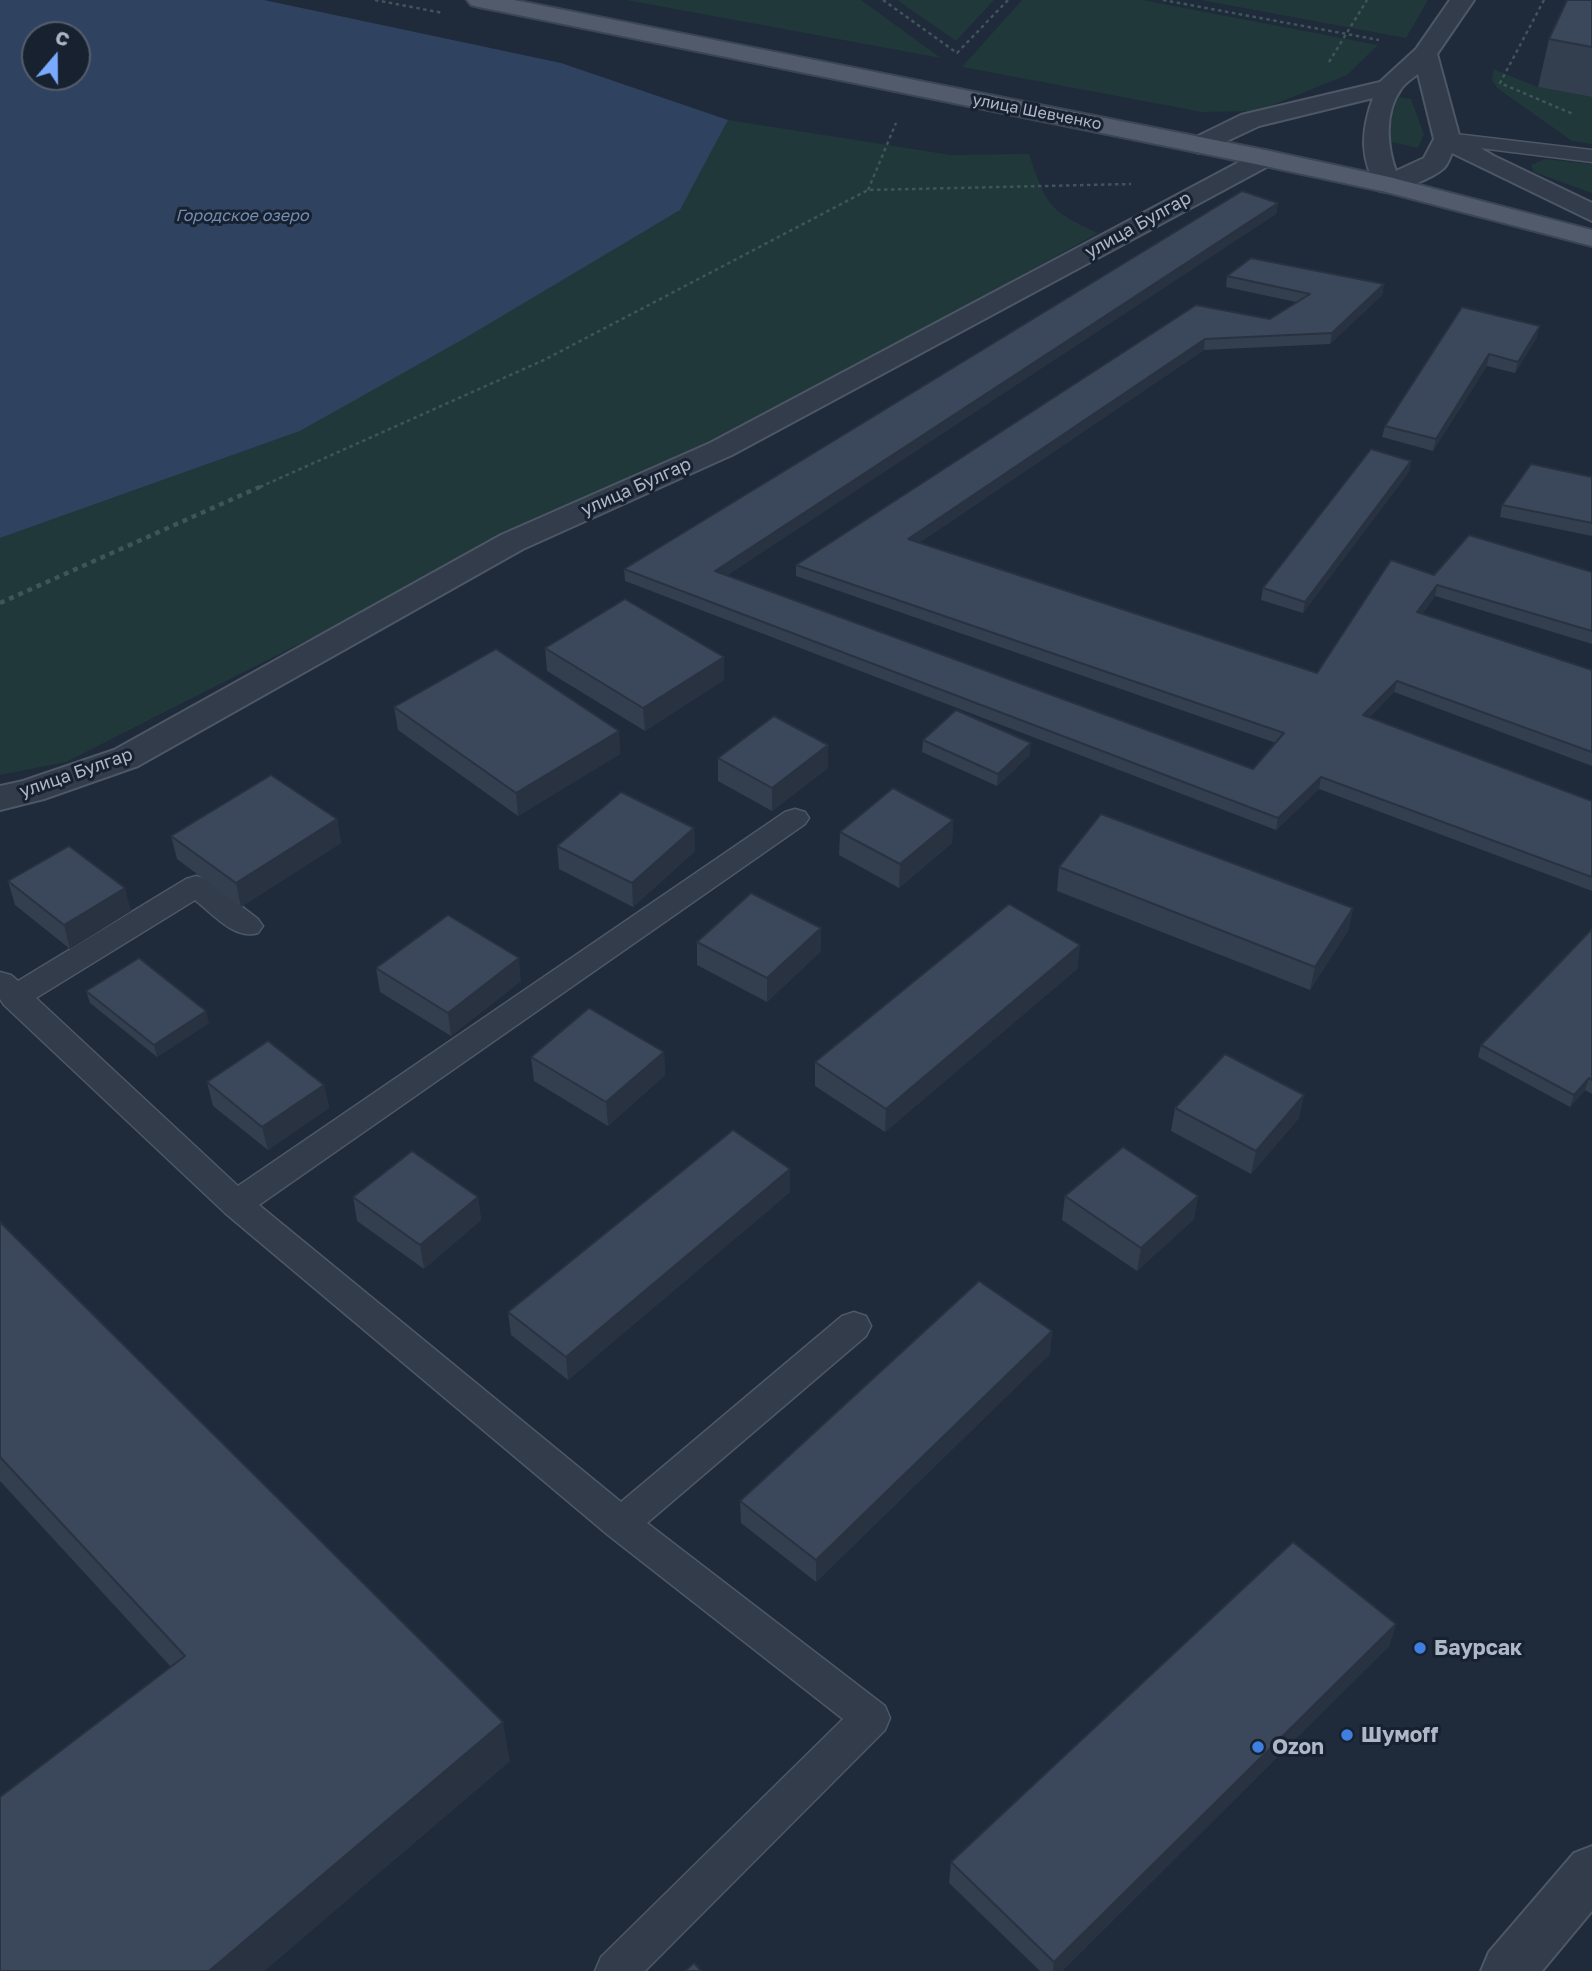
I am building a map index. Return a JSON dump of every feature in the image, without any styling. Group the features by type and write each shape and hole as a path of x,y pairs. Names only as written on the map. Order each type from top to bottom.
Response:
{"main road":[{"name":"улица Шевченко","path":"479,0 1265,158 1388,185 1592,237"}],"street":[{"path":"1425,54 1447,139 1434,163 1388,185 1374,150 1373,135 1389,87 1425,54 1462,0"},
{"path":"1199,145 1250,120 1389,87"},
{"path":"1447,139 1485,161 1592,213"},
{"name":"улица Булгар","path":"0,797 31,791 126,758 512,542 721,449 1265,158"},
{"path":"1508,1971 1592,1871"}],"lane":[{"path":"1447,139 1592,156"},
{"path":"236,1204 795,818"},
{"path":"248,926 196,886 8,990 236,1204 621,1524 871,1718 616,1971"},
{"path":"621,1524 854,1326"}],"path":[{"path":"883,0 957,53 1008,0"},
{"path":"1163,0 1381,41"},
{"path":"1544,0 1500,83 1580,117"},
{"path":"868,190 900,113"},
{"path":"0,603 544,360 868,190 1215,183"}],"green space":[{"path":"626,0 861,0 941,58"},
{"path":"897,0 994,0 956,41"},
{"path":"1022,0 1142,0 1378,45 1347,75 1258,111 1202,112 962,67"},
{"path":"1201,0 1428,0 1406,38"},
{"path":"1493,69 1538,87 1592,97 1592,144 1572,141 1497,88 1492,80"},
{"path":"1398,97 1411,99 1424,134 1418,148 1387,141"},
{"path":"728,120 951,155 1029,154 1040,185 1052,204 1059,212 1098,233 755,423 483,551 66,762 0,775 0,538 300,431 680,210"},
{"path":"1545,159 1592,164 1592,193 1534,172 1531,165"}],"water":[{"name":"Городское озеро","path":"0,0 264,0 561,63 728,120 680,210 465,338 300,431 0,538"}],"building":[{"path":"1567,0 1592,0 1592,47 1549,39"},
{"path":"1242,191 1278,203 715,571 1253,769 1284,733 796,565 1196,305 1270,319 1310,294 1227,276 1251,258 1384,284 1332,333 1205,339 908,539 1317,673 1391,560 1434,575 1469,535 1592,572 1592,631 1437,585 1417,612 1592,670 1592,752 1397,681 1363,715 1592,801 1592,877 1321,777 1278,818 624,569"},
{"path":"1462,307 1540,326 1518,362 1489,354 1436,439 1385,426"},
{"path":"1371,449 1411,461 1305,602 1263,588"},
{"path":"1531,464 1592,477 1592,523 1502,505"},
{"path":"625,599 724,657 643,708 545,648"},
{"path":"496,649 619,731 516,793 394,707"},
{"path":"956,710 1031,743 998,774 923,740"},
{"path":"774,716 828,745 772,788 718,758"},
{"path":"271,775 337,819 236,883 171,836"},
{"path":"893,788 953,820 900,864 840,832"},
{"path":"621,792 694,828 632,883 557,846"},
{"path":"1101,814 1353,908 1315,967 1059,867"},
{"path":"69,846 125,888 64,925 8,881"},
{"path":"751,893 821,928 767,978 697,942"},
{"path":"1009,904 1080,945 886,1109 815,1062"},
{"path":"448,915 519,958 448,1013 376,968"},
{"path":"1592,929 1592,1080 1589,1078 1574,1095 1481,1045"},
{"path":"139,958 206,1011 154,1045 86,991"},
{"path":"589,1008 664,1052 606,1102 531,1057"},
{"path":"268,1041 324,1085 262,1127 207,1082"},
{"path":"1225,1054 1304,1095 1256,1151 1175,1108"},
{"path":"733,1130 790,1169 566,1357 508,1312"},
{"path":"1123,1147 1198,1196 1141,1248 1065,1196"},
{"path":"412,1151 478,1197 420,1245 353,1197"},
{"path":"0,1222 503,1722 209,1971 0,1971 0,1797 185,1656 0,1457"},
{"path":"979,1281 1052,1331 816,1560 740,1501"},
{"path":"1293,1542 1396,1624 1054,1962 951,1862"},
{"path":"694,1963 701,1971 685,1971"}],"place":[{"name":"Баурсак","path":"1420,1648"},
{"name":"Шумоff","path":"1347,1735"},
{"name":"Ozon","path":"1258,1747"}]}
